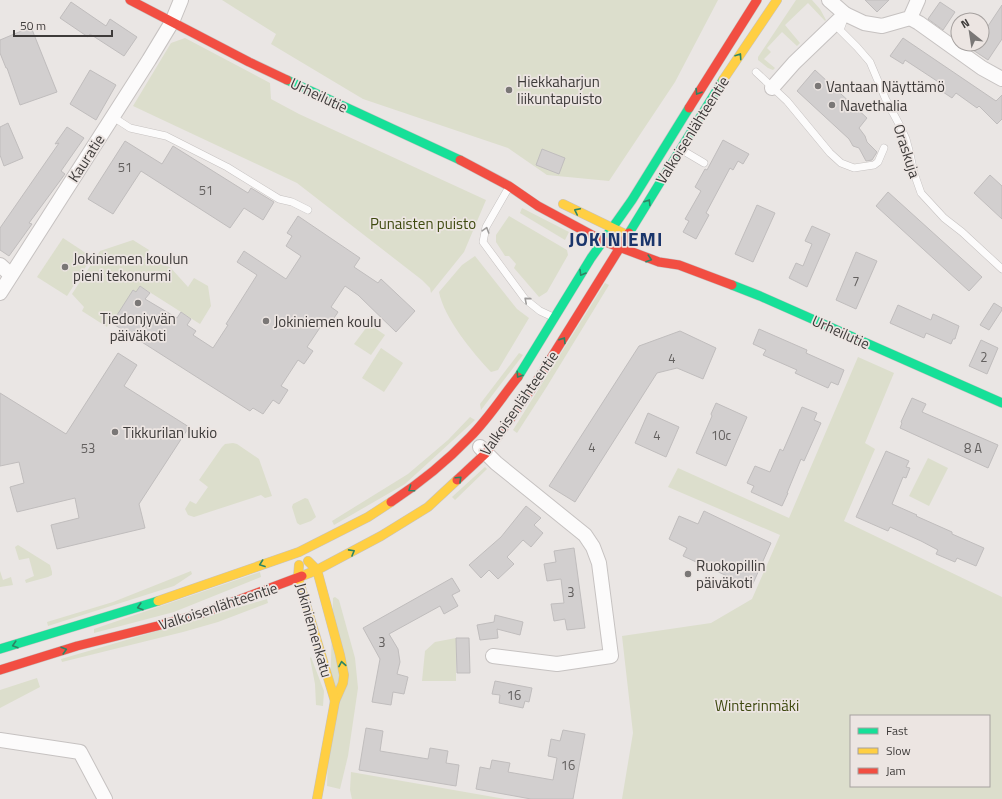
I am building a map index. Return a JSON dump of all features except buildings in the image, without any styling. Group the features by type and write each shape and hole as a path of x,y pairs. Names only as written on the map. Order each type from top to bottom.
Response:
{"main road":[{"name":"Urheilutie","path":"130,0 249,62 456,158 510,186 538,206 603,241 659,262 679,265 760,296 1002,403"},
{"name":"Valkoisenlähteentie","path":"0,649 165,599 299,552 368,517 412,488 441,465 470,437 518,377 591,258 632,200 757,0"},
{"name":"Valkoisenlähteentie","path":"0,670 77,646 206,612 298,578 318,570 381,536 422,511 486,453 535,384 729,70 776,0"},
{"name":"Urheilutie","path":"510,186 538,194"},
{"path":"552,199 612,229 637,239"},
{"name":"Urheilutie","path":"665,253 679,265"},
{"name":"Jokiniemenkatu","path":"299,552 318,570 344,675 343,683 335,701 317,799"},
{"name":"Jokiniemenkatu","path":"299,552 298,578 335,701"}],"street":[{"name":"Kauratie","path":"0,293 149,60 172,22 181,0"},
{"path":"829,0 845,14 864,23 882,26 910,18 982,68 1002,79"},
{"path":"910,18 918,0"},
{"path":"772,88 794,63 845,14"},
{"path":"0,265 11,275"},
{"path":"470,437 486,453 585,535 593,548 599,563 611,656 557,664 493,656"},
{"path":"0,740 80,752 104,799"}],"lane":[{"name":"Oraskuja","path":"845,14 840,30 870,62 886,100 906,139 914,173 921,193 944,218 962,232 1002,269"},
{"path":"756,72 786,101 830,153 841,163 854,168 874,165 878,162 884,148"},
{"path":"113,117 130,128 166,136 227,167 279,199 292,202 308,210"},
{"path":"668,141 704,162"},
{"path":"510,186 486,227 483,242 525,299 540,311 555,318"}],"green space":[{"name":"Hiekkaharjun liikuntapuisto","path":"222,0 718,0 675,82 609,181 547,175 508,148 363,99 271,44 276,34"},
{"path":"796,0 812,0 820,9 826,20 825,21 808,3 785,25 800,43 797,46 782,32 767,48 771,52 764,59 775,68 773,70 758,60 758,57"},
{"name":"Punaisten puisto","path":"185,38 270,83 271,99 299,114 486,200 464,252 431,293 430,288 422,280 297,183 133,106 171,43"},
{"path":"522,208 569,232 565,240 520,213"},
{"path":"509,216 567,250 568,255 547,292 539,297 514,268 516,264 509,256 505,256 496,242 496,235"},
{"name":"Jokiniemen koulun pieni tekonurmi","path":"63,238 92,257 67,296 37,277"},
{"path":"133,240 149,250 144,259 170,267 188,287 194,278 208,286 211,306 200,324 140,286 136,292 133,291 115,319 111,317 107,327 82,311 84,307 72,294 100,251"},
{"path":"475,256 517,309 529,318 498,370 491,372 460,335 447,313 439,292 462,265"},
{"path":"605,283 609,285 517,433 513,430"},
{"path":"369,324 385,335 371,355 354,344"},
{"path":"381,348 403,363 384,392 362,378"},
{"path":"519,353 523,355 481,410 480,404"},
{"name":"Winterinmäki","path":"858,357 894,373 865,443 875,449 844,521 1002,597 1002,799 622,799 633,733 622,636 711,623 752,599 780,535 668,487 678,468 789,518"},
{"path":"470,417 475,420 405,484 334,525 332,521 408,474 448,440"},
{"path":"225,444 237,444 259,459 272,496 265,498 261,495 194,517 188,515 185,509 190,501 196,504 208,487 199,480 222,447"},
{"path":"928,458 948,468 929,506 909,496"},
{"path":"485,467 487,469 455,500 452,497"},
{"path":"305,498 308,499 316,517 311,521 300,525 297,523 292,507 293,504"},
{"path":"18,545 50,565 52,575 26,583 25,580 34,576 29,558 19,560 15,547"},
{"path":"0,571 3,580 11,577 13,585 0,587"},
{"path":"191,571 192,574 174,586 48,626 47,622 113,602"},
{"path":"260,572 261,577 174,612 94,633 94,629"},
{"path":"335,597 339,600 355,658 358,688 348,756 340,789 327,786 333,598"},
{"path":"267,599 268,603 218,622 62,662 61,659"},
{"path":"456,638 456,681 422,681 425,651 435,642"},
{"path":"311,657 324,691 323,706 316,705"},
{"path":"37,678 40,687 0,708 0,690"},
{"path":"351,772 505,799 352,799 350,790"}],"traffic: fast":[{"path":"287,80 460,160"},
{"path":"629,233 723,80"},
{"path":"518,377 591,258 632,200 689,108"},
{"path":"732,285 1002,403"},
{"path":"0,649 158,601"}],"traffic: slow":[{"path":"723,80 777,0"},
{"path":"563,204 625,234"},
{"path":"302,576 317,570 381,536 428,507 457,480"},
{"path":"158,601 299,552 368,517 391,502"},
{"path":"308,561 317,570 344,675 343,683 335,701 317,799"},
{"path":"299,565 298,578 335,701"}],"traffic: jam":[{"path":"130,0 249,62 287,80"},
{"path":"689,108 757,0"},
{"path":"460,160 509,186 538,206 603,241 659,262 679,265 732,285"},
{"path":"457,480 486,453 535,384 629,233"},
{"path":"391,502 432,472 452,455 483,423 518,377"},
{"path":"0,670 77,646 206,612 302,576"}],"place":[{"name":"Vantaan Näyttämö","path":"818,86"},
{"name":"Hiekkaharjun liikuntapuisto","path":"509,90"},
{"name":"Navethalia","path":"832,105"},
{"name":"Jokiniemen koulun pieni tekonurmi","path":"65,267"},
{"name":"Tiedonjyvän päiväkoti","path":"138,303"},
{"name":"Jokiniemen koulu","path":"266,321"},
{"name":"Tikkurilan lukio","path":"115,432"},
{"name":"Ruokopillin päiväkoti","path":"688,574"}],"district":[{"name":"JOKINIEMI","path":"616,238"}]}
